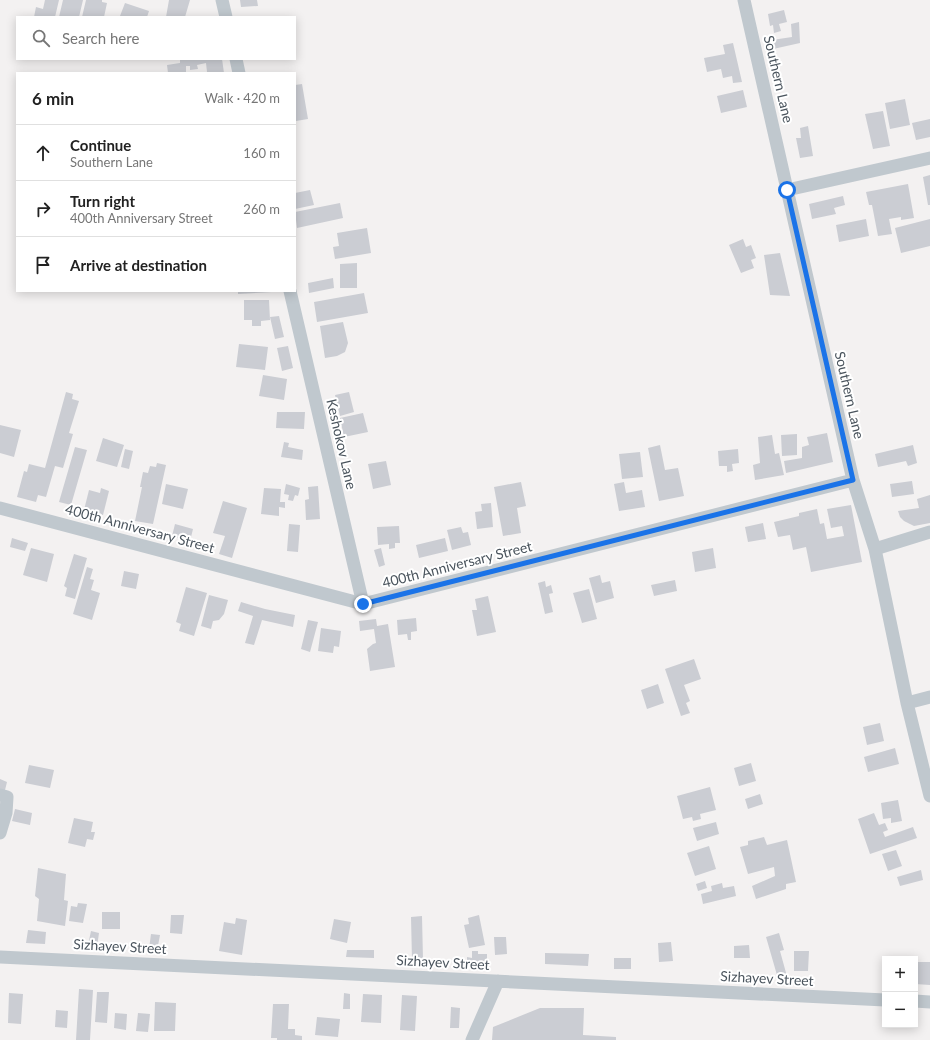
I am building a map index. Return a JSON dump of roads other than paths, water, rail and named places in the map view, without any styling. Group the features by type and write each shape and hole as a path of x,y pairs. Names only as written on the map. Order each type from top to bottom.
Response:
{"street":[{"path":"222,0 226,16"},
{"name":"Southern Lane","path":"744,0 853,480 875,549 907,703 930,796"},
{"path":"236,60 239,72"},
{"path":"787,190 930,158"},
{"name":"Keshokov Lane","path":"290,292 363,604"},
{"name":"400th Anniversary Street","path":"0,508 363,604 853,480"},
{"path":"875,549 930,532"},
{"path":"907,703 930,697"},
{"path":"0,795 7,797 6,813 0,833"},
{"name":"Sizhayev Street","path":"0,956 882,1000"},
{"path":"472,1040 498,981"},
{"path":"918,1001 930,1002"}]}
